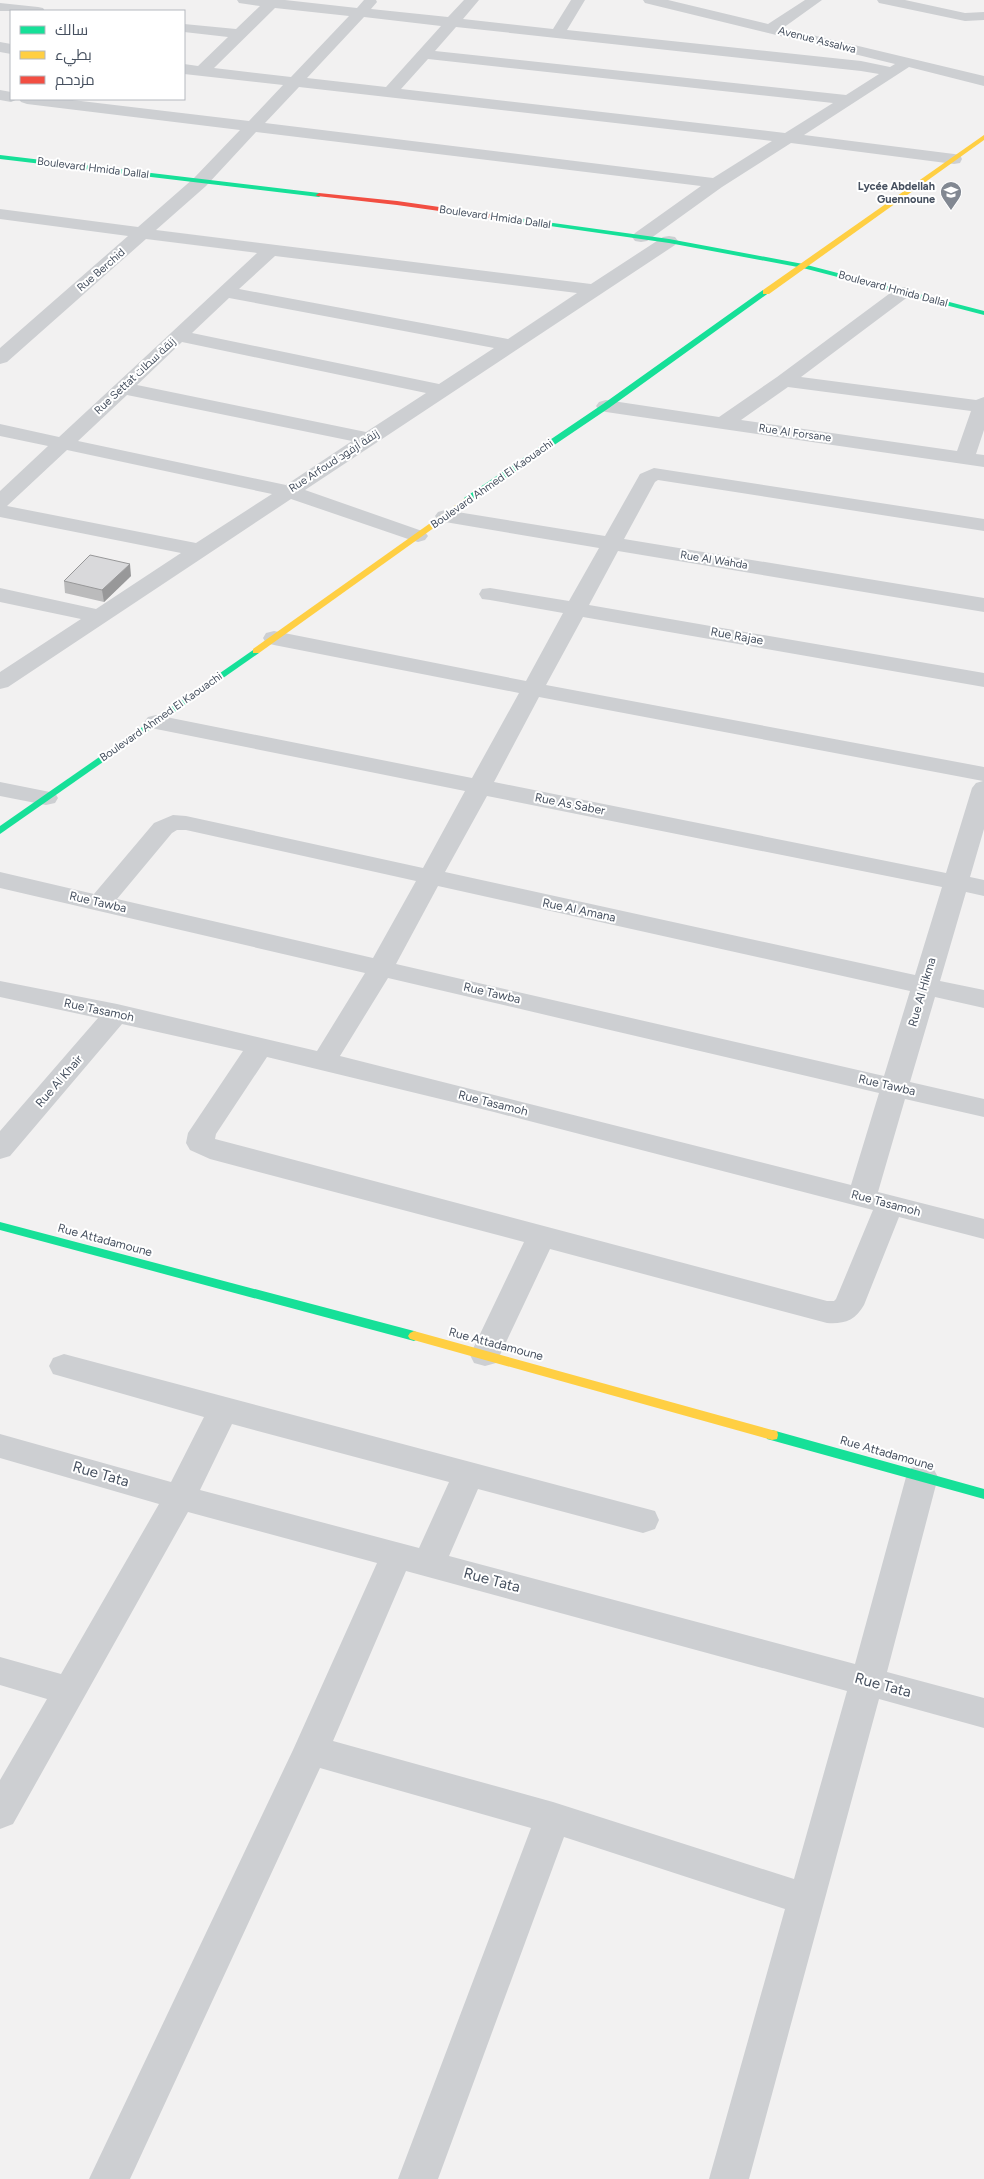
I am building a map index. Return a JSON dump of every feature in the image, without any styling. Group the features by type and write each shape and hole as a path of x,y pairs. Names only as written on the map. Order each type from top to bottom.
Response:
{"street":[{"path":"244,0 836,63 893,72"},
{"name":"Rue Berchid","path":"0,358 200,182 371,0"},
{"path":"389,93 472,0"},
{"path":"558,33 578,0"},
{"name":"Avenue Assalwa","path":"650,0 984,81"},
{"path":"771,29 816,0"},
{"path":"884,0 965,17 984,16"},
{"path":"202,71 271,3"},
{"path":"0,7 28,10"},
{"path":"185,28 240,34"},
{"path":"836,63 851,48"},
{"path":"424,54 848,100"},
{"path":"641,237 716,183 908,62"},
{"path":"185,69 788,138 954,159"},
{"path":"35,100 716,183"},
{"name":"Boulevard Ahmed El Kaouachi","path":"0,830 156,722 444,516 606,406 984,137"},
{"name":"Boulevard Hmida Dallal","path":"0,157 397,204 669,241 803,266 984,313"},
{"path":"0,214 594,290"},
{"name":"Rue Arfoud زنقة أرفود","path":"0,682 287,491 669,241"},
{"name":"Rue Settat زنقة سطات","path":"0,502 270,250"},
{"path":"224,292 510,345"},
{"path":"723,423 784,381 903,292"},
{"path":"178,336 441,390"},
{"path":"784,381 983,405 964,458"},
{"path":"122,388 368,438"},
{"name":"Rue Al Forsane","path":"606,406 984,461"},
{"path":"0,430 64,442 287,491 418,536"},
{"path":"324,1060 381,968 647,478 654,474 674,475 984,525"},
{"path":"0,511 198,550"},
{"name":"Rue Al Wahda","path":"444,516 984,605"},
{"name":"Rue Rajae","path":"490,594 984,680"},
{"path":"0,595 98,616"},
{"path":"274,638 532,689 984,774"},
{"name":"Rue As Saber","path":"156,722 984,888"},
{"name":"Rue Al Hikma","path":"862,1197 896,1088 923,986 984,788"},
{"path":"0,789 46,798"},
{"name":"Rue Al Amana","path":"101,902 162,828 173,822 431,877 984,1000"},
{"name":"Rue Tawba","path":"0,880 984,1108"},
{"name":"Rue Tasamoh","path":"0,990 117,1013 324,1060 984,1228"},
{"name":"Rue Al Khair","path":"0,1149 117,1013"},
{"path":"260,1047 202,1133 200,1143 210,1149 827,1312 840,1313 849,1305 890,1204"},
{"name":"Rue Attadamoune","path":"0,1226 485,1355 984,1494"},
{"path":"485,1355 541,1236"},
{"path":"64,1366 468,1475 644,1520"},
{"path":"0,1813 180,1497 224,1410"},
{"name":"Rue Tata","path":"0,1446 180,1497 984,1713"},
{"path":"109,2179 311,1750 413,1559 468,1475"},
{"path":"729,2179 805,1899 868,1681 922,1477"},
{"path":"0,1671 70,1691"},
{"path":"311,1750 552,1818 805,1899"},
{"path":"418,2179 552,1818"}],"building":[{"path":"90,555 130,564 102,590 64,581"}],"traffic: fast":[{"path":"0,157 319,195"},
{"path":"517,220 669,241 803,266 984,313"},
{"path":"467,500 606,406 766,292"},
{"path":"0,831 256,651"},
{"path":"0,1226 414,1336"},
{"path":"772,1435 984,1494"}],"traffic: slow":[{"path":"766,292 984,137"},
{"path":"256,651 467,500"},
{"path":"414,1336 772,1435"}],"traffic: jam":[{"path":"319,195 397,203 517,220"}],"place":[{"name":"Lycée Abdellah Guennoune","path":"951,211"}]}
